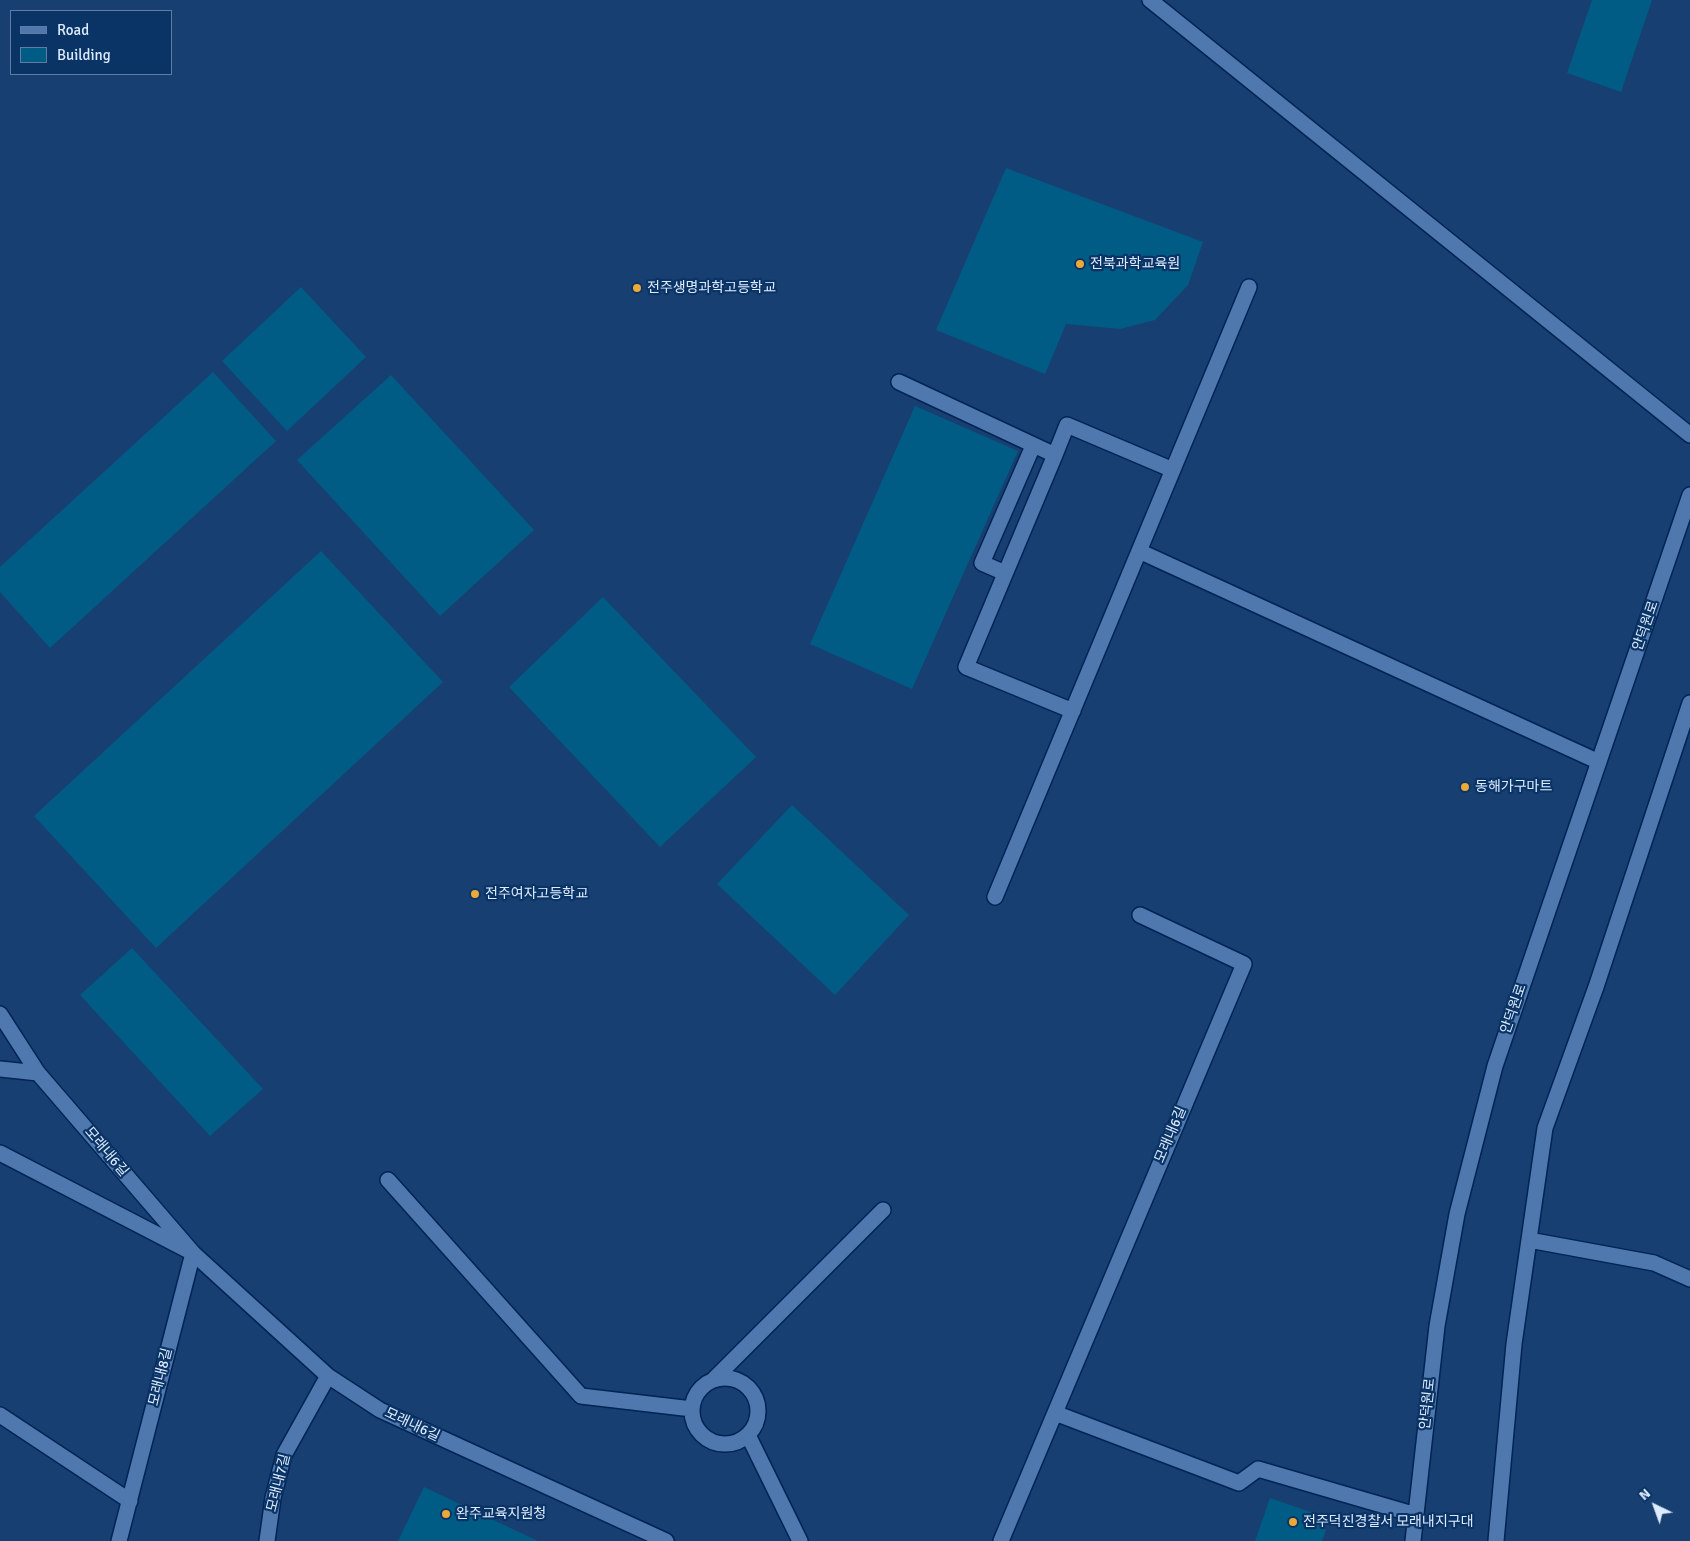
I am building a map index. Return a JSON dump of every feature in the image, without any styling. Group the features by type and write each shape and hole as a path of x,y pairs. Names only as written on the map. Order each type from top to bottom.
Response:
{"street":[{"path":"1150,0 1690,435"},
{"path":"995,897 1249,287"},
{"path":"899,382 1055,455"},
{"path":"1072,711 966,667 1067,425 1173,470"},
{"path":"1005,573 982,563 1033,446"},
{"name":"안덕원로","path":"1413,1541 1437,1326 1457,1214 1494,1066 1690,495"},
{"path":"1139,551 1599,762"},
{"path":"1496,1541 1514,1344 1545,1128 1596,987 1690,703"},
{"name":"모래내6길","path":"1001,1541 1244,964 1140,915"},
{"name":"모래내6길","path":"0,1014 38,1073 192,1253 328,1376 380,1410 666,1541"},
{"path":"0,1070 38,1073"},
{"name":"모래내6길","path":"0,1154 192,1253"},
{"path":"388,1180 581,1396 692,1409"},
{"path":"714,1379 727,1377 740,1381 751,1389 756,1400 759,1412 756,1425 748,1435 737,1442 724,1444 711,1441 700,1433 694,1422 692,1409 695,1396 883,1210"},
{"path":"1529,1240 1654,1263 1690,1279"},
{"name":"모래내8길","path":"119,1541 192,1253"},
{"name":"모래내7길","path":"267,1541 284,1455 328,1376"},
{"path":"1055,1412 1239,1483 1258,1469 1416,1516"},
{"path":"0,1415 130,1501"},
{"path":"748,1435 800,1541"}],"building":[{"path":"1592,0 1652,0 1621,92 1567,73"},
{"name":"전북과학교육원","path":"1006,168 1203,242 1188,285 1155,320 1120,329 1066,324 1045,374 936,330"},
{"path":"301,287 366,357 287,431 222,361"},
{"path":"213,372 276,441 50,648 0,592 0,567"},
{"path":"391,375 534,530 440,616 297,460"},
{"path":"915,406 1018,451 912,689 810,644"},
{"path":"321,551 443,682 156,948 34,816"},
{"path":"603,597 756,757 660,847 509,687"},
{"path":"792,805 909,915 835,995 717,884"},
{"path":"132,948 263,1089 210,1136 80,995"},
{"name":"완주교육지원청","path":"424,1487 538,1541 398,1541"},
{"name":"전주덕진경찰서 모래내지구대","path":"1270,1498 1325,1517 1322,1528 1326,1530 1322,1541 1255,1541"}],"place":[{"name":"전북과학교육원","path":"1080,264"},
{"name":"전주생명과학고등학교","path":"637,288"},
{"name":"동해가구마트","path":"1465,787"},
{"name":"전주여자고등학교","path":"475,894"},
{"name":"완주교육지원청","path":"446,1514"},
{"name":"전주덕진경찰서 모래내지구대","path":"1293,1522"}]}
